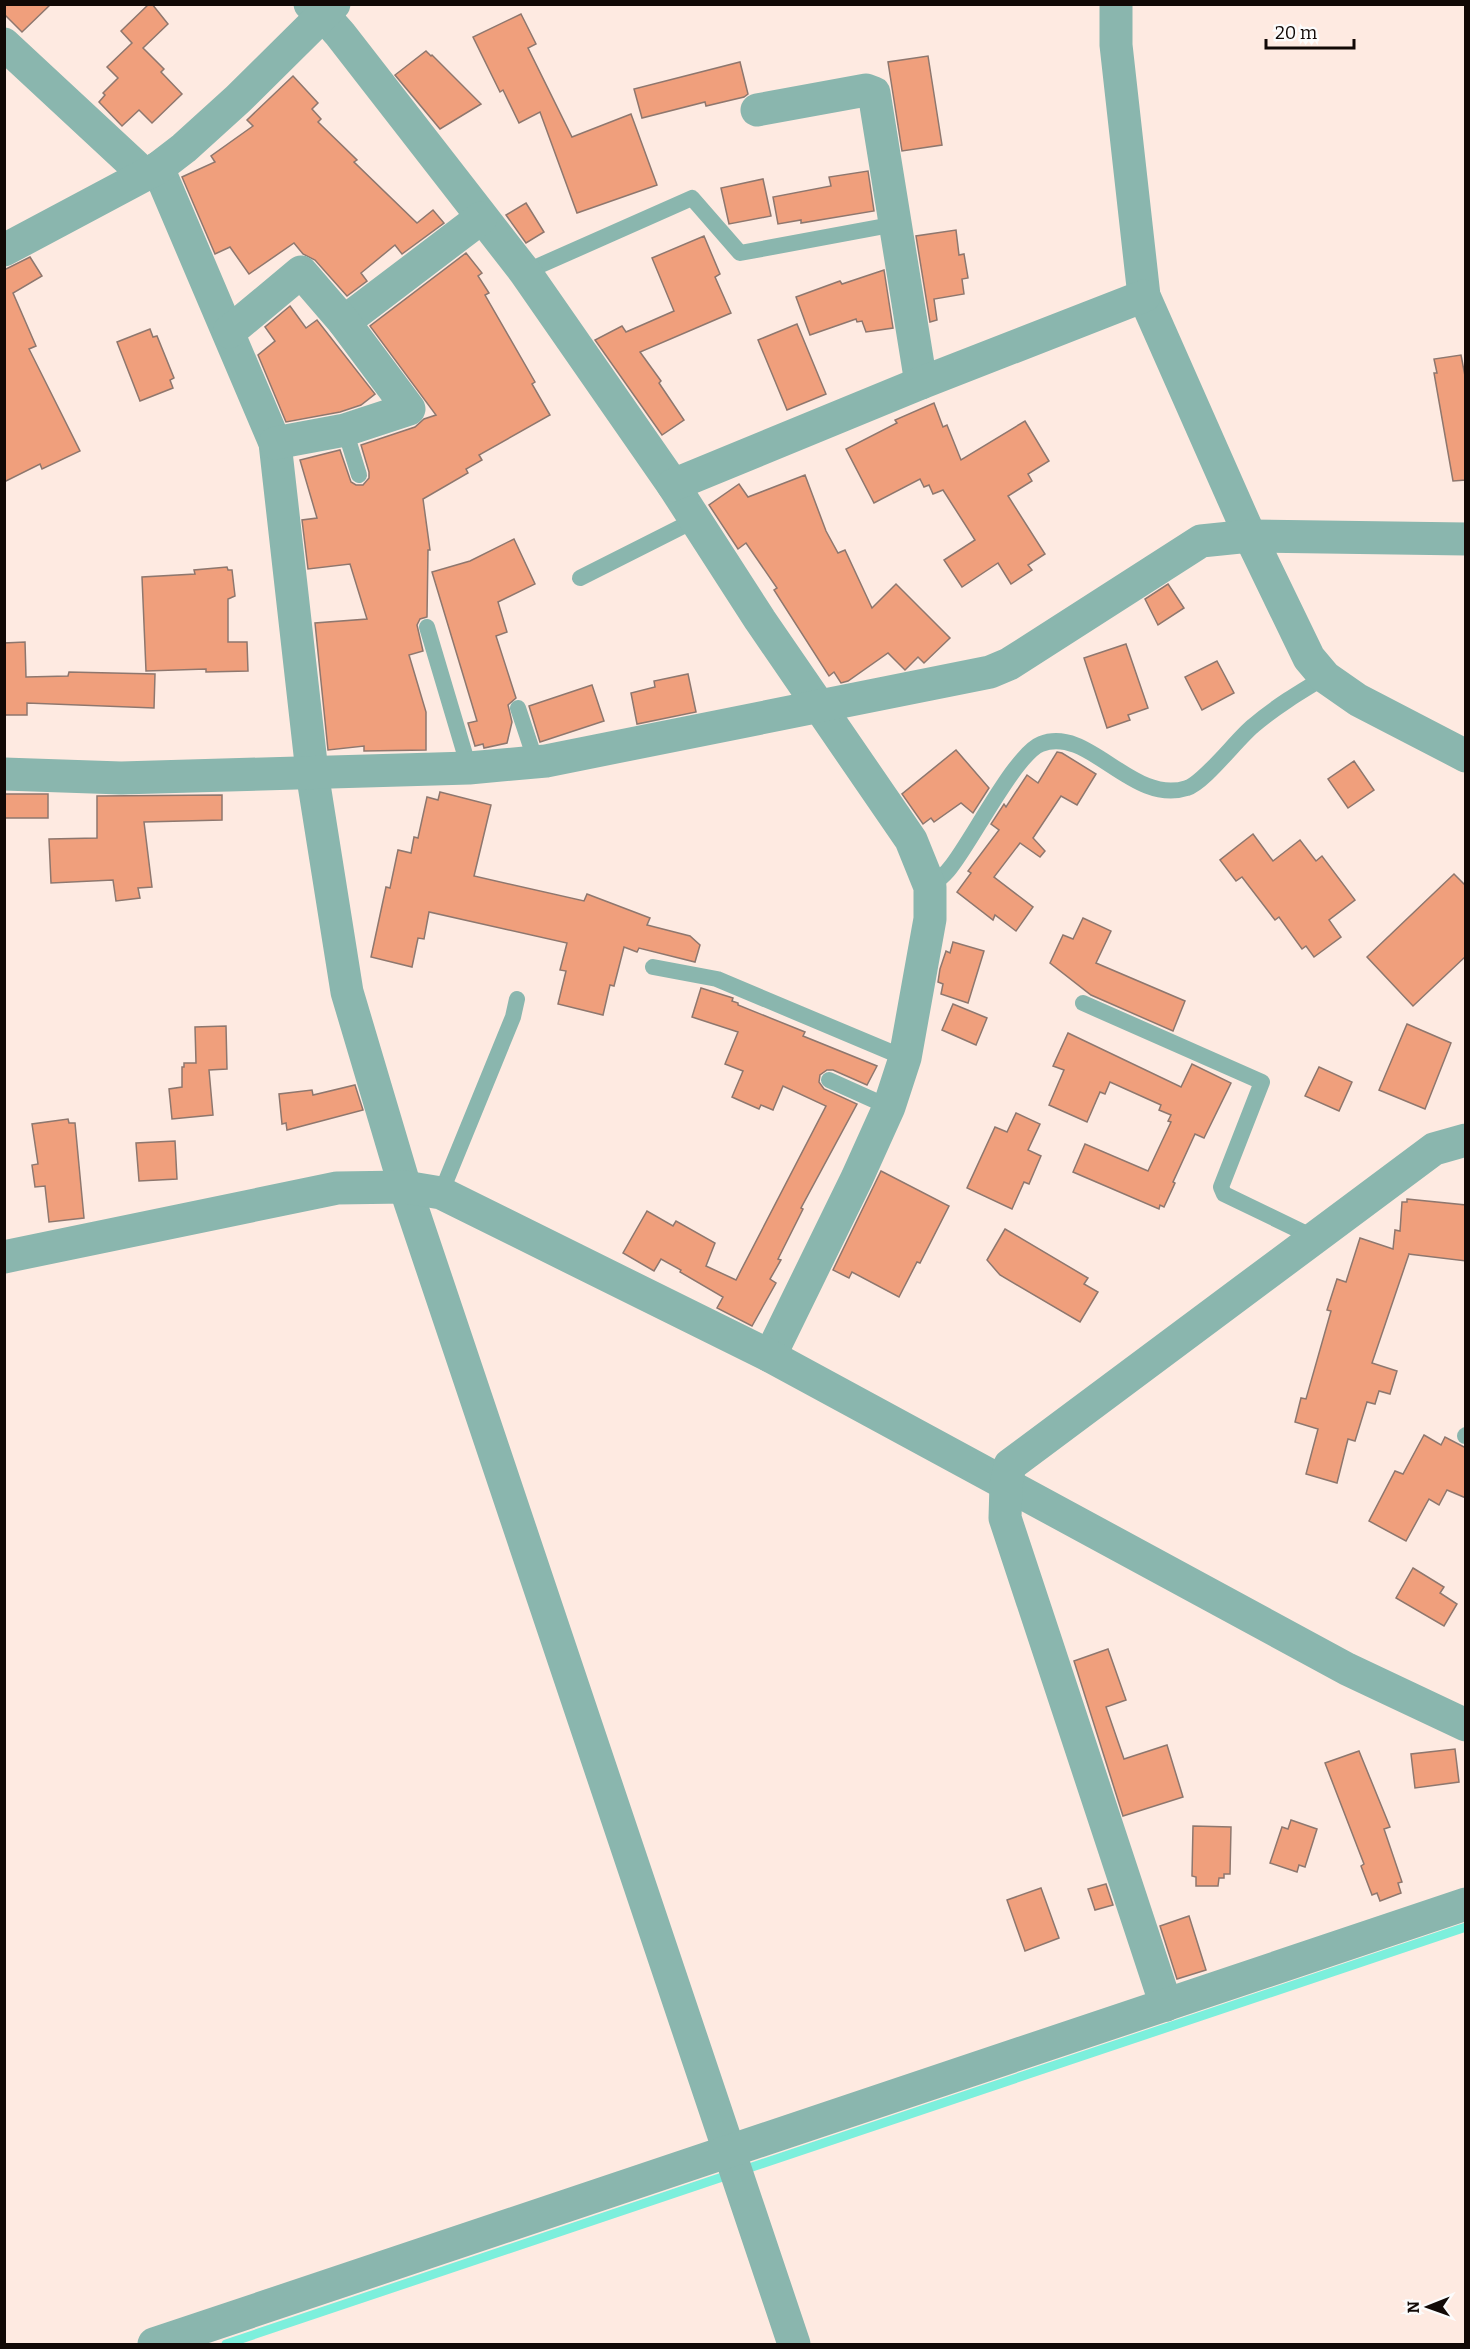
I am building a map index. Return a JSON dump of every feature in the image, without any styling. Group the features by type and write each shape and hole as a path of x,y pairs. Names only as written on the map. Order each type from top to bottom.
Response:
{"street":[{"path":"1116,4 1116,45 1144,296 1250,536 1309,658 1324,677 1358,700 1466,756"},
{"path":"4,250 152,172 184,148 238,99 322,8 481,218 525,272 673,485 819,707 911,840 930,886 930,919 905,1058 889,1107 770,1356"},
{"path":"4,44 152,172 229,332 275,443 312,772 347,992 405,1187 794,2344"},
{"path":"757,111 866,90 874,93 921,383"},
{"path":"344,322 481,218"},
{"path":"229,332 301,272 344,322 409,409 345,430 275,443"},
{"path":"673,485 921,383 1144,296"},
{"path":"4,774 121,778 469,768 536,762 990,672 1009,664 1201,541 1250,536 1466,539"},
{"path":"1166,2005 1005,1518 1006,1485 1010,1465 1434,1149 1466,1140"},
{"path":"4,1257 337,1188 405,1187 441,1193 770,1356 1347,1670 1466,1725"},
{"path":"154,2344 1466,1904"}],"lane":[{"path":"525,272 692,198 740,253 896,224"},
{"path":"345,430 359,475"},
{"path":"580,578 695,520"},
{"path":"427,627 469,768"},
{"path":"930,886 950,870 1018,764 1032,749 1042,743 1054,741 1079,746 1137,783 1172,792 1191,788 1251,727 1277,707 1324,677"},
{"path":"518,708 536,762"},
{"path":"653,967 717,979 905,1058"},
{"path":"441,1193 513,1017 517,999"},
{"path":"1083,1003 1262,1082 1221,1187 1224,1194 1315,1238"},
{"path":"829,1080 889,1107"}],"building":[{"path":"4,4 51,4 22,32 4,14"},
{"path":"149,4 152,4 168,24 143,48 164,69 161,72 182,94 152,123 139,110 122,126 99,102 105,95 103,93 118,78 107,67 132,43 121,31"},
{"path":"521,14 536,44 528,48 572,137 631,114 657,185 577,213 540,112 519,123 503,90 500,92 473,37"},
{"path":"426,51 481,104 440,129 395,75"},
{"path":"928,56 942,145 902,151 888,62"},
{"path":"740,62 748,94 744,97 706,106 705,102 642,118 634,89"},
{"path":"293,76 318,103 312,109 321,119 318,122 357,160 354,162 417,223 433,210 444,223 402,254 395,245 361,273 367,281 347,296 315,260 303,254 294,243 249,274 230,247 215,254 182,177 215,162 211,156 253,126 247,120"},
{"path":"868,171 874,211 801,223 801,220 778,224 773,197 831,186 829,177"},
{"path":"763,179 771,216 729,224 721,188"},
{"path":"526,203 544,232 526,243 506,215"},
{"path":"956,230 959,255 964,254 968,278 962,279 964,294 934,299 937,320 930,322 916,236"},
{"path":"704,236 720,274 715,277 731,313 640,352 661,381 659,383 684,420 662,435 595,340 622,326 626,332 674,311 652,258"},
{"path":"466,253 482,273 478,276 489,293 485,295 535,382 532,384 550,415 479,455 482,460 466,469 468,473 423,499 430,550 428,550 427,617 420,619 417,625 423,651 409,655 426,712 426,750 364,751 364,746 328,750 315,623 367,619 350,564 308,569 302,520 317,518 300,460 340,450 351,482 363,485 369,478 369,472 361,445 415,427 424,419 436,415 370,326"},
{"path":"30,257 42,276 13,293 36,346 29,349 80,451 42,469 40,464 4,482 4,270"},
{"path":"884,270 893,328 866,332 862,321 857,322 856,319 810,335 796,297 840,281 842,284"},
{"path":"290,306 306,328 317,320 375,394 361,405 340,412 286,422 258,355 275,341 265,327"},
{"path":"797,324 826,394 787,410 758,340"},
{"path":"150,329 153,337 157,336 174,378 170,380 173,388 140,401 117,342"},
{"path":"1461,355 1466,381 1466,480 1453,481 1434,373 1437,373 1434,359"},
{"path":"934,403 943,427 947,425 961,460 1025,421 1049,461 1028,474 1032,481 1008,496 1045,554 1028,565 1032,570 1011,584 998,563 962,587 944,560 975,540 943,490 933,494 929,485 924,487 920,479 874,503 846,449 897,423 895,420"},
{"path":"805,475 826,531 838,553 845,550 872,608 896,584 950,638 924,663 918,657 905,670 888,653 848,681 841,683 834,672 829,676 774,590 777,588 746,543 738,549 709,505 739,484 748,497"},
{"path":"514,539 535,584 498,602 507,632 496,636 516,698 508,705 512,722 507,743 484,748 483,744 475,746 468,723 477,721 432,572 470,561"},
{"path":"227,567 228,570 232,570 235,596 228,599 228,642 247,642 248,671 206,672 206,669 146,671 142,577 195,574 194,570"},
{"path":"1168,584 1184,608 1158,625 1145,599"},
{"path":"25,642 26,677 68,676 69,672 155,674 154,708 27,703 27,715 4,715 4,643"},
{"path":"1126,644 1148,708 1128,715 1130,720 1107,728 1084,658"},
{"path":"1217,661 1234,693 1202,710 1185,677"},
{"path":"688,674 696,712 637,724 631,693 655,687 654,681"},
{"path":"592,685 604,721 540,742 529,706"},
{"path":"956,750 989,788 973,813 961,803 934,822 931,818 923,824 902,794"},
{"path":"1057,752 1096,774 1077,805 1061,796 1033,838 1045,851 1040,857 1020,843 994,877 1033,907 1016,931 995,915 993,920 957,892 971,873 968,871 999,830 991,824 1004,804 1006,807 1027,775 1038,783"},
{"path":"1354,761 1374,790 1348,808 1328,779"},
{"path":"440,792 491,805 474,876 584,901 587,894 650,918 647,925 690,936 700,945 695,962 639,948 637,952 624,947 614,986 610,985 603,1015 558,1004 566,971 560,970 567,943 429,912 424,939 418,938 412,967 371,957 386,887 390,888 398,850 411,853 414,837 418,838 427,797 438,800"},
{"path":"4,794 48,794 48,818 4,818"},
{"path":"222,795 222,820 144,822 152,887 138,888 140,898 116,901 113,880 51,883 49,839 97,838 97,796"},
{"path":"1253,834 1273,861 1300,840 1316,861 1322,856 1355,900 1329,920 1341,937 1314,957 1306,946 1302,949 1279,917 1275,920 1242,877 1236,881 1220,860"},
{"path":"1454,874 1466,886 1466,956 1413,1006 1367,957"},
{"path":"1083,918 1111,931 1096,963 1185,1001 1173,1031 1091,995 1050,963 1063,935 1073,939"},
{"path":"953,942 984,951 968,1003 941,994 943,984 938,982 946,951 950,953"},
{"path":"701,988 733,998 732,1001 738,1005 805,1032 803,1036 877,1066 867,1085 833,1070 827,1070 820,1075 819,1082 824,1089 857,1104 801,1208 803,1209 778,1259 781,1260 770,1279 776,1283 752,1326 717,1308 723,1297 680,1272 681,1270 661,1259 654,1271 623,1253 647,1211 673,1226 676,1221 715,1243 706,1266 736,1280 826,1106 783,1086 773,1110 761,1105 759,1109 732,1097 743,1071 725,1064 738,1032 692,1017"},
{"path":"953,1004 987,1018 976,1045 942,1030"},
{"path":"1407,1024 1451,1043 1425,1109 1379,1090"},
{"path":"226,1026 227,1069 209,1070 213,1115 172,1119 169,1089 182,1087 184,1063 196,1063 195,1027"},
{"path":"1068,1033 1181,1087 1192,1064 1231,1083 1204,1138 1195,1134 1164,1207 1160,1205 1159,1209 1073,1172 1085,1144 1148,1171 1171,1122 1168,1121 1171,1115 1159,1110 1161,1105 1110,1082 1105,1094 1100,1092 1087,1122 1049,1105 1064,1070 1053,1066"},
{"path":"1319,1067 1352,1082 1339,1111 1305,1096"},
{"path":"355,1085 363,1110 287,1130 286,1123 282,1124 279,1094 312,1090 313,1095"},
{"path":"1016,1113 1040,1124 1028,1150 1041,1156 1029,1184 1024,1182 1012,1209 967,1188 995,1127 1007,1132"},
{"path":"68,1119 69,1123 75,1123 84,1218 49,1222 45,1186 35,1187 32,1165 38,1164 32,1124"},
{"path":"175,1141 177,1179 139,1181 136,1143"},
{"path":"881,1171 949,1206 920,1263 917,1262 899,1297 852,1272 849,1278 833,1270"},
{"path":"1407,1199 1466,1205 1466,1261 1409,1254 1372,1363 1397,1371 1390,1394 1379,1391 1375,1404 1367,1402 1355,1441 1348,1439 1337,1483 1306,1474 1318,1429 1295,1422 1301,1398 1306,1399 1331,1311 1327,1310 1337,1279 1346,1282 1360,1238 1393,1249 1395,1230 1400,1231 1402,1202 1407,1202"},
{"path":"1005,1229 1088,1278 1084,1284 1098,1292 1080,1322 1000,1275 987,1260"},
{"path":"1424,1435 1441,1445 1445,1437 1466,1448 1466,1498 1447,1490 1439,1505 1429,1499 1406,1541 1369,1521 1395,1471 1403,1474"},
{"path":"1413,1568 1444,1587 1440,1593 1457,1604 1444,1626 1396,1598"},
{"path":"1108,1649 1126,1700 1106,1707 1124,1759 1167,1745 1183,1797 1123,1816 1074,1661"},
{"path":"1455,1749 1459,1782 1415,1788 1411,1754"},
{"path":"1359,1751 1390,1827 1384,1829 1402,1882 1398,1883 1401,1893 1380,1901 1377,1893 1372,1895 1361,1866 1364,1864 1325,1763"},
{"path":"1291,1820 1317,1829 1305,1867 1299,1865 1297,1872 1270,1863 1282,1827 1288,1829"},
{"path":"1193,1826 1231,1827 1230,1874 1224,1874 1224,1878 1219,1878 1218,1886 1196,1886 1196,1877 1192,1876"},
{"path":"1106,1884 1113,1905 1095,1910 1088,1889"},
{"path":"1041,1888 1059,1938 1025,1951 1007,1900"},
{"path":"1189,1916 1206,1970 1177,1979 1160,1926"}],"waterway":[{"path":"226,2344 1466,1927"}]}
